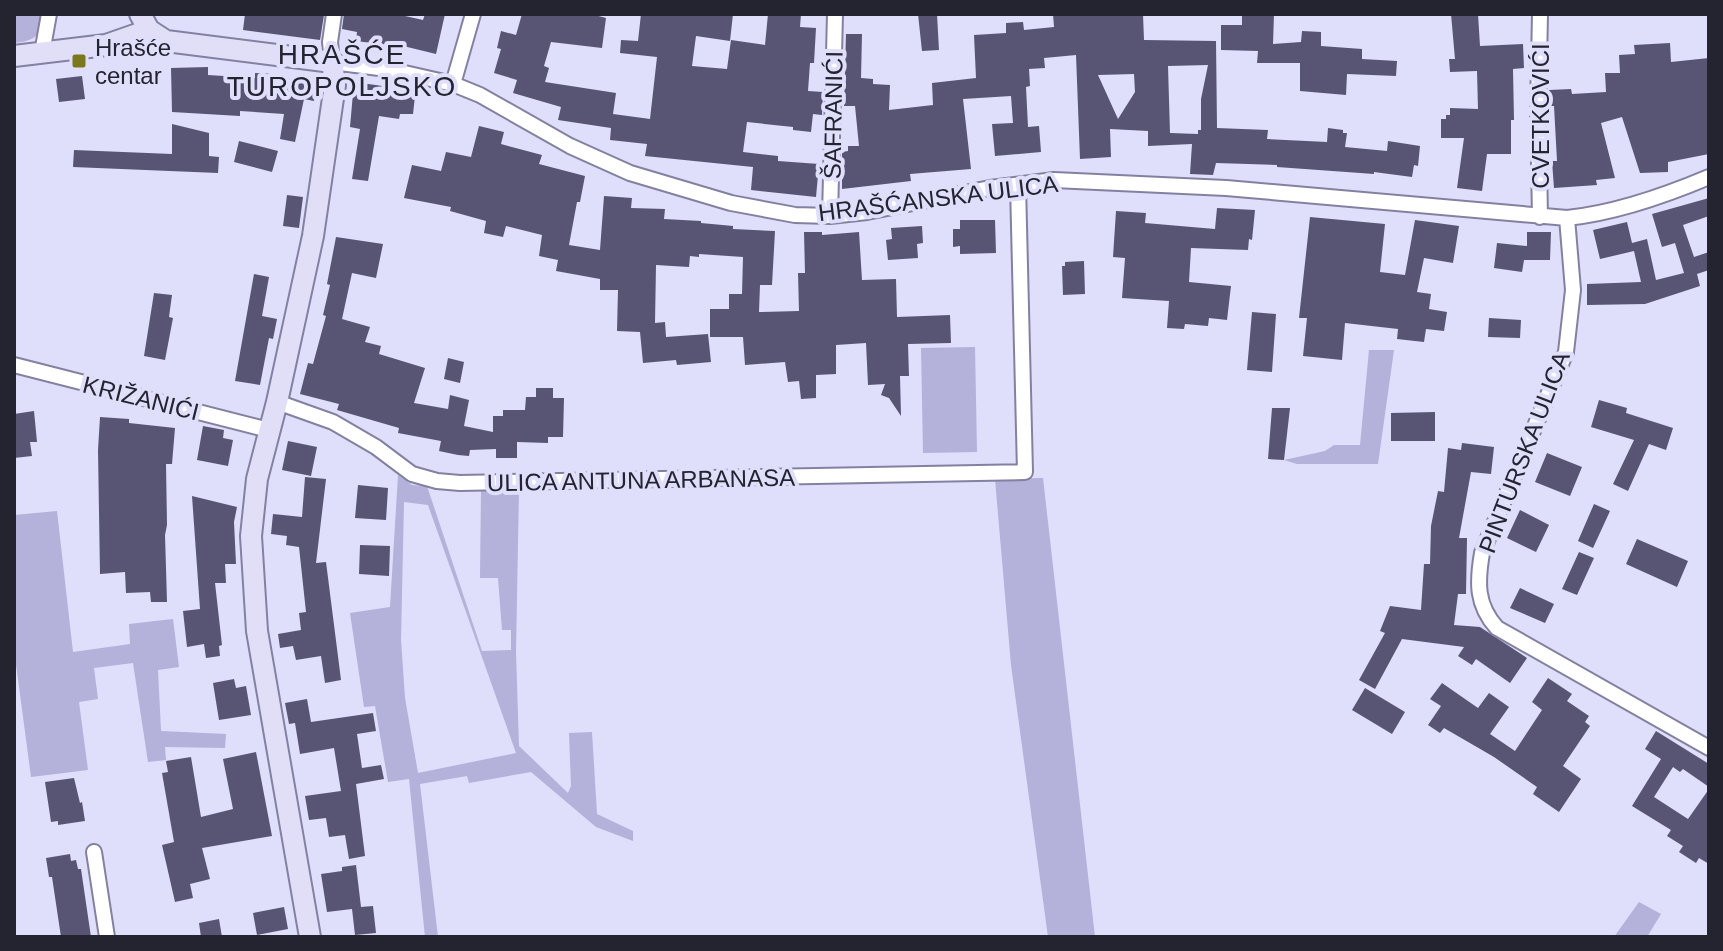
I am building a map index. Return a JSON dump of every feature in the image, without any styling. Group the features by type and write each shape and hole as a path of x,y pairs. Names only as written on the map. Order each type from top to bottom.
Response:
{"main road":[{"path":"14,56 106,45 144,22 166,41 332,62 335,85 313,236 252,510 251,559 255,605 310,937"}],"street":[{"path":"42,53 49,14"},
{"path":"332,62 330,42 334,14"},
{"path":"453,84 473,14"},
{"name":"ŠAFRANIĆI","path":"830,216 835,14"},
{"name":"CVETKOVIĆI","path":"1540,14 1540,217"},
{"name":"HRAŠĆANSKA ULICA","path":"332,62 387,69 453,84 508,109 599,161 630,173 757,209 795,215 830,216 1054,180 1145,183 1567,218 1619,209 1709,177"},
{"name":"ULICA ANTUNA ARBANASA","path":"277,402 333,422 376,447 412,474 437,481 1025,472 1018,185"},
{"name":"PINTURSKA ULICA","path":"1567,218 1573,290 1566,352 1482,553 1480,604 1497,628 1709,748"},
{"name":"KRIŽANIĆI","path":"14,365 269,430"},
{"path":"94,852 107,937"}],"shaded area":[{"path":"14,14 43,14 36,36 14,43"},
{"path":"975,347 977,452 923,453 921,348"},
{"path":"1369,350 1394,350 1378,464 1297,464 1284,460 1325,451 1334,445 1360,445"},
{"path":"398,475 412,485 427,486 482,651 511,650 511,630 502,630 498,578 480,578 481,489 519,489 516,652 519,746 568,793 571,786 569,733 592,732 597,814 633,831 633,841 596,827 531,772 469,783 467,776 420,784 438,937 425,937 409,779 388,782 375,706 364,707 350,613 390,607","holes":["404,502 428,505 516,753 418,773 405,698 401,640"]},
{"path":"1043,478 1095,937 1048,937 1011,665 995,479"},
{"path":"57,511 73,652 130,644 129,624 173,619 179,667 158,670 161,731 226,734 225,748 165,747 166,760 148,762 133,663 94,668 98,699 79,702 88,770 31,777 14,649 14,515"},
{"path":"1639,902 1661,914 1647,937 1614,937"}],"building":[{"path":"245,14 324,15 320,40 243,30"},
{"path":"344,14 396,14 423,20 425,14 445,14 436,54 395,44 356,41 357,32 342,29"},
{"path":"522,14 591,14 606,18 602,48 551,42 544,66 549,68 545,82 616,93 613,114 650,119 657,57 620,53 621,40 638,41 641,14 733,14 730,41 696,36 692,66 727,69 731,40 765,45 768,14 801,14 800,27 816,28 814,63 810,63 808,91 823,92 822,115 813,114 811,132 747,122 743,152 778,156 778,161 819,164 816,197 751,190 753,167 645,156 647,144 610,140 611,128 558,120 561,107 513,93 517,80 494,73 501,49 497,48 501,31 516,35"},
{"path":"918,14 937,14 939,50 922,51"},
{"path":"1053,14 1143,14 1144,40 1216,41 1217,128 1268,130 1267,139 1327,142 1328,128 1343,130 1347,133 1345,147 1387,151 1388,141 1420,146 1418,166 1414,165 1412,177 1216,163 1213,175 1190,174 1192,144 1148,146 1148,131 1110,129 1111,157 1080,159 1076,55 1044,58 1045,68 1029,69 1030,86 1026,87 1028,127 1039,126 1041,152 995,156 992,124 1013,123 1011,96 963,99 971,169 910,174 911,181 842,189 842,152 848,151 848,146 859,146 855,106 844,106 846,34 862,34 861,78 873,79 873,84 890,85 889,110 933,105 932,83 976,78 974,35 1006,33 1006,23 1023,22 1024,30 1054,27","holes":["1208,65 1201,99 1201,130 1198,134 1170,133 1168,66","1134,74 1135,92 1118,119 1098,75"]},
{"path":"1242,14 1274,14 1273,44 1301,42 1302,31 1321,32 1321,46 1362,49 1362,59 1397,61 1396,76 1347,74 1346,95 1300,91 1300,63 1257,63 1258,51 1221,50 1221,25 1242,25"},
{"path":"1451,14 1478,14 1480,46 1523,44 1524,68 1513,69 1511,154 1487,154 1482,191 1457,188 1464,138 1441,138 1441,119 1450,115 1450,108 1478,109 1477,71 1450,72 1449,59 1455,59"},
{"path":"1670,43 1671,62 1709,58 1709,154 1668,162 1668,172 1640,173 1622,117 1601,123 1615,178 1596,180 1597,185 1554,188 1552,161 1557,161 1554,106 1549,106 1549,90 1571,89 1572,94 1606,92 1605,73 1620,73 1619,55 1635,54 1634,45"},
{"path":"208,67 208,75 255,78 255,73 278,74 278,77 317,83 314,101 304,99 295,142 280,139 284,114 240,111 240,116 172,112 171,68"},
{"path":"82,76 85,99 59,102 56,79"},
{"path":"354,82 411,90 410,95 415,96 413,114 400,114 399,119 379,116 368,181 352,179 360,129 350,127"},
{"path":"172,124 209,133 209,156 219,157 218,173 73,167 74,150 172,154"},
{"path":"479,126 504,132 501,144 542,155 539,164 585,176 569,245 600,250 604,196 632,198 631,208 665,209 664,219 701,221 733,226 733,229 775,231 772,285 760,285 759,312 799,311 798,273 805,273 804,232 822,232 822,235 859,232 862,280 896,279 897,317 950,315 951,343 908,344 909,376 900,376 901,416 889,398 881,395 885,384 868,385 866,343 836,345 836,374 816,375 816,398 801,399 799,381 788,382 785,362 745,365 743,337 710,337 710,309 729,309 729,294 742,294 743,257 699,254 699,257 690,256 689,267 656,265 655,323 665,322 666,337 708,334 711,362 677,365 676,360 643,363 640,332 617,331 618,290 600,290 600,279 556,271 558,260 539,256 542,235 506,226 503,237 484,233 486,221 450,211 451,207 404,198 412,165 441,171 446,152 471,157"},
{"path":"239,141 278,151 272,172 234,162"},
{"path":"287,195 303,197 299,228 283,226"},
{"path":"1709,198 1709,216 1683,225 1694,257 1709,252 1709,270 1697,274 1700,286 1645,304 1587,305 1587,284 1641,282 1634,251 1600,259 1593,230 1627,222 1632,243 1647,239 1656,280 1684,273 1675,243 1662,247 1652,214"},
{"path":"1217,208 1255,210 1248,250 1191,248 1189,282 1231,286 1227,320 1209,318 1208,326 1185,324 1184,329 1167,328 1169,301 1122,298 1125,258 1113,257 1116,211 1146,213 1145,223 1215,229"},
{"path":"1310,217 1385,224 1380,272 1405,275 1415,220 1459,226 1453,263 1424,258 1417,292 1431,294 1429,309 1447,312 1444,331 1426,329 1424,342 1397,339 1398,329 1345,323 1342,360 1303,356 1307,318 1299,318"},
{"path":"960,220 995,220 996,253 960,254 960,246 953,247 953,229 960,229"},
{"path":"922,226 923,243 917,244 918,258 888,260 886,240 892,239 891,228"},
{"path":"1527,232 1551,232 1550,260 1524,260 1522,272 1494,268 1497,243 1527,246"},
{"path":"336,237 383,244 376,278 352,273 342,319 370,327 365,342 381,346 379,354 425,368 414,403 448,409 450,395 469,400 464,426 493,432 493,416 503,416 503,410 525,410 526,397 536,397 536,388 553,388 553,398 564,398 563,437 548,437 548,443 517,442 517,458 496,458 496,449 470,450 469,456 458,455 439,451 441,441 398,433 399,428 337,410 339,404 300,394 308,363 313,364 326,316 323,315"},
{"path":"1084,261 1085,294 1063,295 1062,266 1065,262"},
{"path":"254,274 269,277 262,316 277,319 273,339 269,338 260,385 235,381"},
{"path":"154,293 172,295 169,317 173,318 165,360 144,356"},
{"path":"1252,312 1276,314 1272,372 1247,370"},
{"path":"1489,318 1521,320 1520,338 1488,337"},
{"path":"448,358 464,362 460,383 444,379"},
{"path":"1599,400 1627,408 1626,413 1673,428 1666,450 1649,444 1628,491 1613,484 1634,440 1591,427"},
{"path":"1272,408 1290,408 1284,460 1268,459"},
{"path":"34,411 37,442 30,442 32,456 14,458 14,414"},
{"path":"1435,412 1435,441 1391,441 1391,413"},
{"path":"100,417 175,428 172,464 166,464 167,602 151,602 150,592 126,593 125,572 100,574"},
{"path":"203,426 224,430 223,438 233,440 228,466 197,460"},
{"path":"288,441 317,447 311,476 282,470"},
{"path":"1462,443 1494,447 1491,474 1471,472 1459,538 1467,538 1466,594 1458,594 1454,625 1480,627 1527,658 1510,683 1476,659 1472,665 1458,656 1464,647 1402,639 1375,689 1359,680 1385,633 1380,631 1390,606 1421,610 1424,564 1430,564 1431,526 1438,491 1444,492 1448,448 1461,450"},
{"path":"1547,453 1582,467 1570,496 1535,482"},
{"path":"305,477 326,479 316,563 326,562 341,680 325,683 321,656 296,660 293,646 280,648 278,634 301,630 299,613 306,612 299,547 286,545 287,536 271,534 273,514 302,517"},
{"path":"358,485 388,488 386,520 355,518"},
{"path":"192,496 237,507 234,522 236,564 225,564 226,583 215,583 222,645 219,646 220,656 206,658 204,644 187,647 183,611 200,609"},
{"path":"1594,504 1610,511 1593,548 1578,541"},
{"path":"1520,510 1549,525 1536,552 1507,538"},
{"path":"1637,539 1688,561 1677,587 1626,564"},
{"path":"360,545 390,546 389,576 359,574"},
{"path":"1579,552 1594,558 1577,595 1562,589"},
{"path":"1520,588 1554,604 1545,623 1510,608"},
{"path":"1548,678 1572,694 1567,701 1589,716 1585,722 1590,726 1563,766 1581,779 1559,812 1533,794 1537,787 1494,757 1444,728 1440,733 1428,725 1441,706 1430,699 1442,683 1478,708 1489,693 1509,707 1490,734 1515,751 1542,710 1532,702"},
{"path":"234,679 236,688 246,686 251,715 219,720 213,683"},
{"path":"1365,688 1405,712 1392,734 1352,710"},
{"path":"307,699 311,722 373,713 376,731 357,734 362,768 381,765 384,779 356,784 365,856 349,859 345,835 329,837 326,818 309,820 305,796 341,791 334,748 300,754 295,723 289,724 285,703"},
{"path":"1656,731 1709,764 1709,787 1683,769 1680,772 1673,767 1654,797 1688,819 1709,789 1709,864 1699,858 1696,863 1679,852 1683,846 1667,836 1671,830 1632,806 1661,759 1645,749"},
{"path":"256,752 272,836 202,848 210,879 190,884 193,898 175,902 162,845 174,842 162,773 168,772 166,761 191,757 201,817 233,809 223,759"},
{"path":"74,778 85,821 58,825 58,821 51,822 45,782"},
{"path":"70,854 71,861 76,860 78,869 81,869 91,937 61,937 46,858"},
{"path":"356,865 361,907 373,906 376,933 355,935 352,909 327,912 321,874"},
{"path":"284,907 288,929 257,935 253,913"},
{"path":"219,919 222,937 201,937 199,923"}],"place":[{"name":"Hrašće centar","path":"79,61"}],"district":[{"name":"HRAŠĆE TUROPOLJSKO","path":"342,70"}]}
